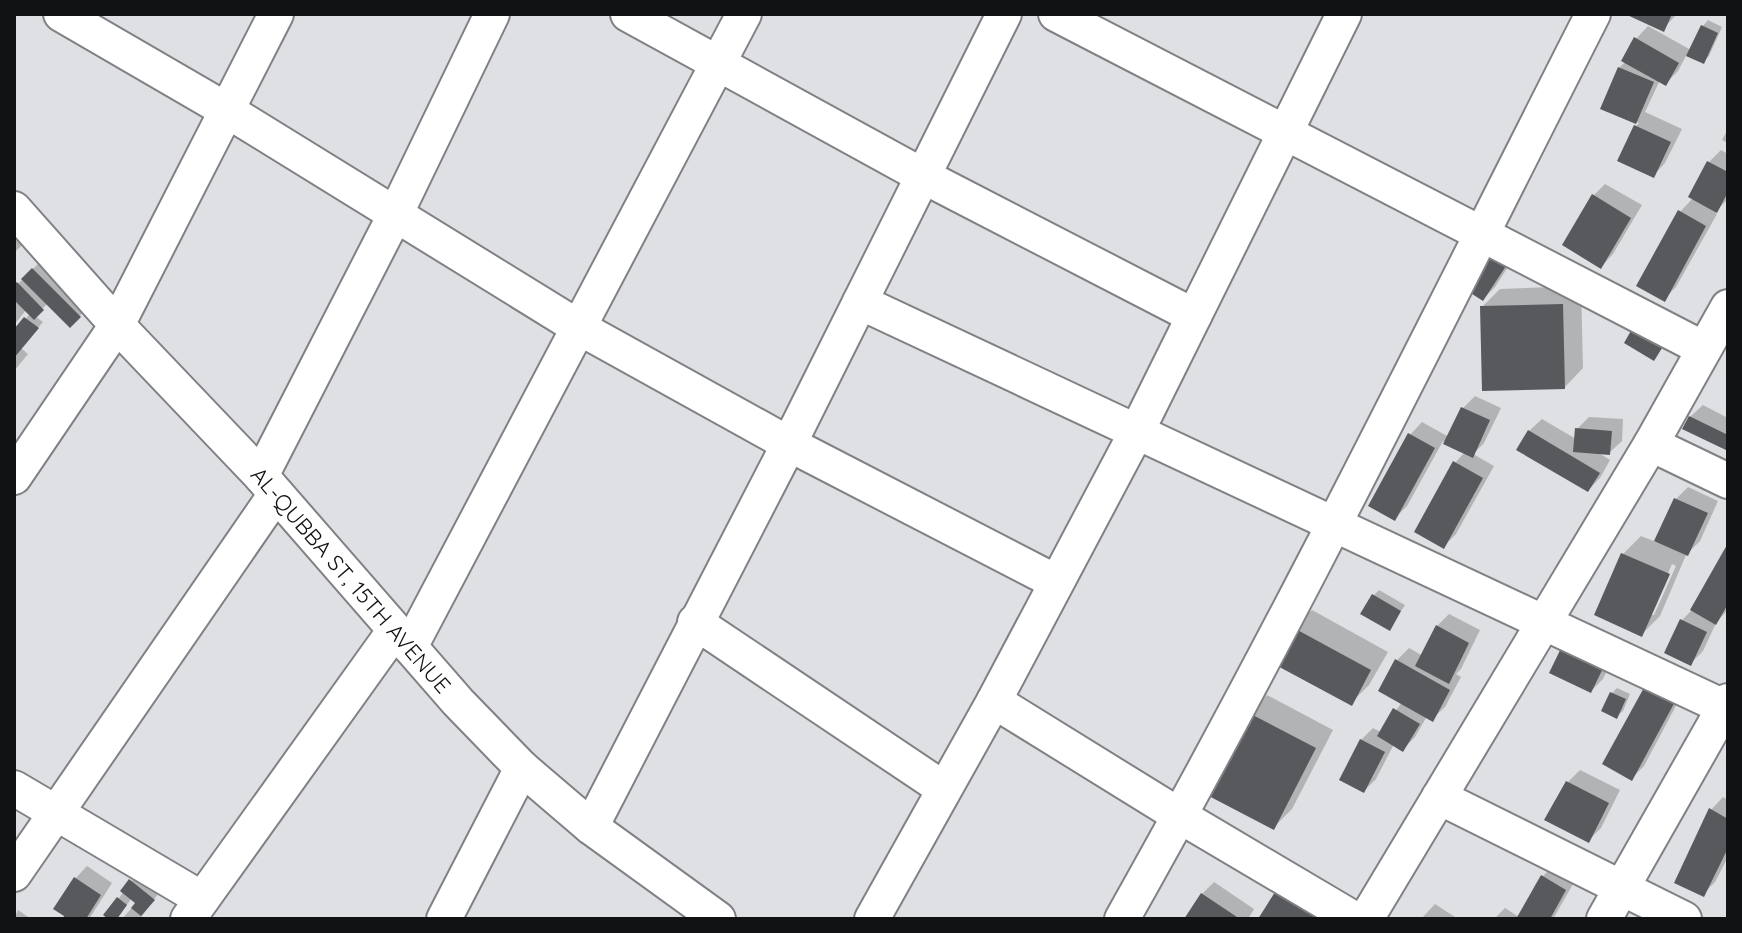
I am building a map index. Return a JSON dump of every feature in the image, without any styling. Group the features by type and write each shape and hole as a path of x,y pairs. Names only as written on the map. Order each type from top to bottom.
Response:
{"street":[{"path":"61,14 228,111 578,327 789,444 1056,582"},
{"path":"14,477 117,325 276,14"},
{"path":"14,874 268,485 492,14"},
{"path":"628,14 923,176 1194,316"},
{"path":"14,788 195,909 402,638 578,327 744,14"},
{"path":"591,827 789,444 1004,14"},
{"path":"1056,14 1704,349"},
{"path":"872,919 994,701 1136,433 1344,14"},
{"path":"1122,919 1180,816 1593,14"},
{"name":"AL-QUBBA ST, 15TH AVENUE","path":"14,209 117,325 268,485 458,702 522,768 591,827 711,917"},
{"path":"860,302 1333,522 1544,624 1727,706 1604,919"},
{"path":"1366,919 1651,444 1728,307"},
{"path":"1651,444 1728,481"},
{"path":"695,622 944,789"},
{"path":"994,701 1354,919"},
{"path":"444,919 522,768"},
{"path":"1439,797 1684,919"}],"building":[{"path":"1625,14 1672,14 1664,32"},
{"path":"1701,25 1718,33 1704,64 1686,56"},
{"path":"1634,37 1679,63 1666,86 1621,61"},
{"path":"1618,67 1654,82 1636,124 1600,109"},
{"path":"1634,125 1671,142 1654,178 1617,161"},
{"path":"1707,161 1728,172 1728,192 1717,213 1688,197"},
{"path":"1592,194 1631,218 1601,269 1562,245"},
{"path":"1678,210 1706,226 1665,302 1636,286"},
{"path":"1493,249 1510,260 1483,301 1466,290"},
{"path":"32,268 81,317 70,328 21,279"},
{"path":"17,282 44,310 34,320 14,300 14,285"},
{"path":"1563,304 1565,389 1482,391 1480,306"},
{"path":"24,317 39,328 14,358 14,329"},
{"path":"1636,322 1667,340 1654,361 1624,343"},
{"path":"1461,407 1490,420 1473,458 1443,444"},
{"path":"1689,416 1728,435 1728,451 1682,429"},
{"path":"1575,428 1612,431 1610,455 1573,452"},
{"path":"1528,430 1600,473 1588,492 1516,450"},
{"path":"1408,433 1435,448 1395,521 1368,506"},
{"path":"1453,461 1483,478 1444,549 1414,532"},
{"path":"1674,498 1708,513 1688,556 1654,541"},
{"path":"1728,543 1728,604 1716,625 1690,610"},
{"path":"1621,553 1670,574 1642,637 1594,615"},
{"path":"1372,594 1401,611 1390,631 1360,614"},
{"path":"1680,619 1707,632 1691,666 1664,653"},
{"path":"1436,625 1469,643 1449,684 1415,666"},
{"path":"1292,627 1371,670 1352,706 1272,663"},
{"path":"1566,638 1608,658 1591,693 1549,673"},
{"path":"1395,659 1450,690 1433,722 1378,691"},
{"path":"1646,684 1676,700 1632,781 1602,764"},
{"path":"1610,692 1626,699 1617,719 1601,711"},
{"path":"1393,708 1420,724 1403,752 1377,736"},
{"path":"1247,712 1316,748 1274,830 1205,794"},
{"path":"1360,739 1385,752 1364,793 1339,780"},
{"path":"1566,781 1609,803 1589,843 1544,820"},
{"path":"1709,808 1728,819 1728,848 1704,897 1674,883"},
{"path":"1541,875 1566,890 1550,919 1516,919"},
{"path":"74,877 101,895 86,919 63,919 64,916 53,909"},
{"path":"129,879 155,900 141,916 131,908 135,903 120,891"},
{"path":"1280,884 1334,919 1258,919"},
{"path":"1201,893 1240,919 1184,919"},
{"path":"117,897 127,905 117,919 108,919 103,915"}]}
